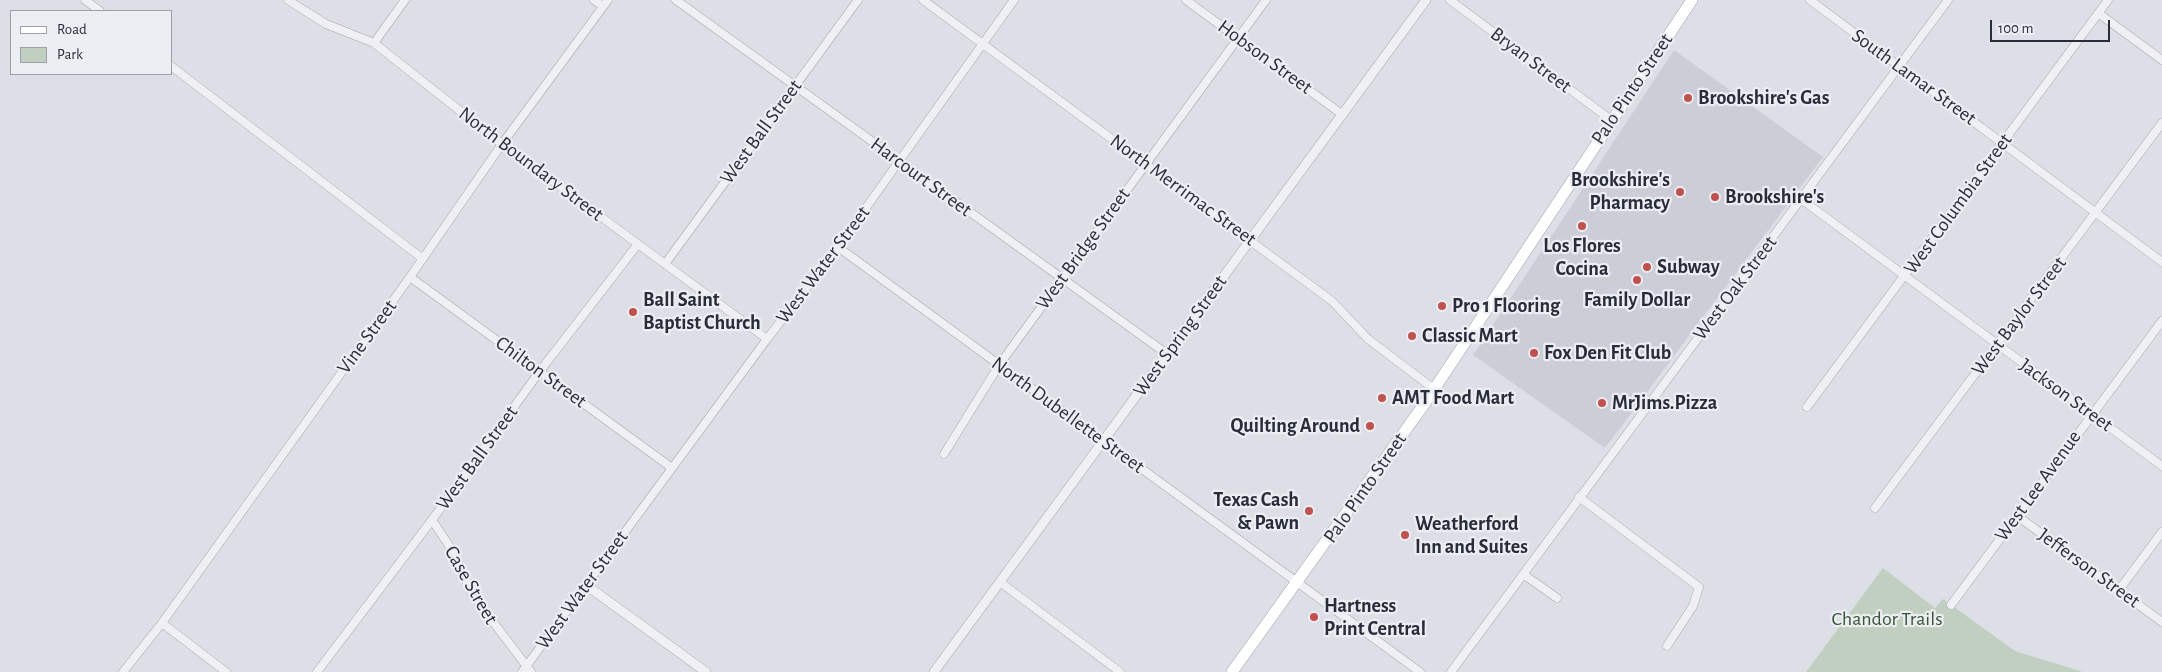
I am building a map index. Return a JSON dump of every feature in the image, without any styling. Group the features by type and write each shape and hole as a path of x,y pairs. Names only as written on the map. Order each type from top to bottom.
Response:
{"main road":[{"name":"Palo Pinto Street","path":"1232,672 1297,584 1434,389 1692,0"}],"street":[{"name":"North Boundary Street","path":"288,0 326,24 374,43 502,144 767,339"},
{"path":"374,43 405,0"},
{"path":"594,0 605,3"},
{"name":"Harcourt Street","path":"676,0 1167,354"},
{"name":"West Ball Street","path":"665,264 858,0"},
{"name":"North Merrimac Street","path":"923,0 1146,162 1332,301 1368,339 1434,389"},
{"name":"West Water Street","path":"526,670 586,585 767,339 838,247 1014,0"},
{"name":"Hobson Street","path":"1186,0 1343,115"},
{"name":"West Bridge Street","path":"944,454 998,365 1266,0"},
{"name":"West Spring Street","path":"934,672 1426,0"},
{"name":"Bryan Street","path":"1450,0 1611,120"},
{"name":"South Lamar Street","path":"1810,0 2097,211 2162,262"},
{"name":"West Oak Street","path":"1451,672 1948,0"},
{"name":"West Columbia Street","path":"1807,407 2108,0"},
{"name":"Vine Street","path":"123,672 162,622 423,259 502,144 605,3"},
{"path":"2098,13 2162,60"},
{"path":"172,67 423,259"},
{"name":"West Baylor Street","path":"1875,508 2162,124"},
{"name":"Jackson Street","path":"1801,199 2162,466"},
{"name":"West Ball Street","path":"317,672 432,520 540,372 638,244"},
{"name":"North Dubellette Street","path":"838,247 1420,672"},
{"name":"Chilton Street","path":"410,277 672,468"},
{"name":"West Lee Avenue","path":"1951,604 2162,321"},
{"path":"1579,497 1699,588 1693,606 1667,646"},
{"name":"Jefferson Street","path":"2016,515 2162,622"},
{"name":"Case Street","path":"432,520 454,553 472,594 526,670"},
{"path":"2119,590 2162,532"},
{"path":"1523,574 1557,598"},
{"path":"1000,582 1120,672"},
{"path":"586,585 706,672"},
{"path":"162,622 226,672"}],"shaded area":[{"path":"1674,50 1823,157 1605,448 1473,355"}],"green space":[{"name":"Chandor Trails","path":"1883,568 1935,608 1943,599 2015,651 2083,672 1806,672"}],"place":[{"name":"Brookshire's Gas","path":"1688,98"},
{"name":"Brookshire's Pharmacy","path":"1680,192"},
{"name":"Brookshire's","path":"1715,197"},
{"name":"Los Flores Cocina","path":"1582,226"},
{"name":"Subway","path":"1647,267"},
{"name":"Family Dollar","path":"1637,280"},
{"name":"Pro 1 Flooring","path":"1442,306"},
{"name":"Ball Saint Baptist Church","path":"633,312"},
{"name":"Classic Mart","path":"1412,336"},
{"name":"Fox Den Fit Club","path":"1534,353"},
{"name":"AMT Food Mart","path":"1382,398"},
{"name":"MrJims.Pizza","path":"1602,403"},
{"name":"Quilting Around","path":"1370,426"},
{"name":"Texas Cash & Pawn","path":"1309,511"},
{"name":"Weatherford Inn and Suites","path":"1405,535"},
{"name":"Hartness Print Central","path":"1314,617"}]}
